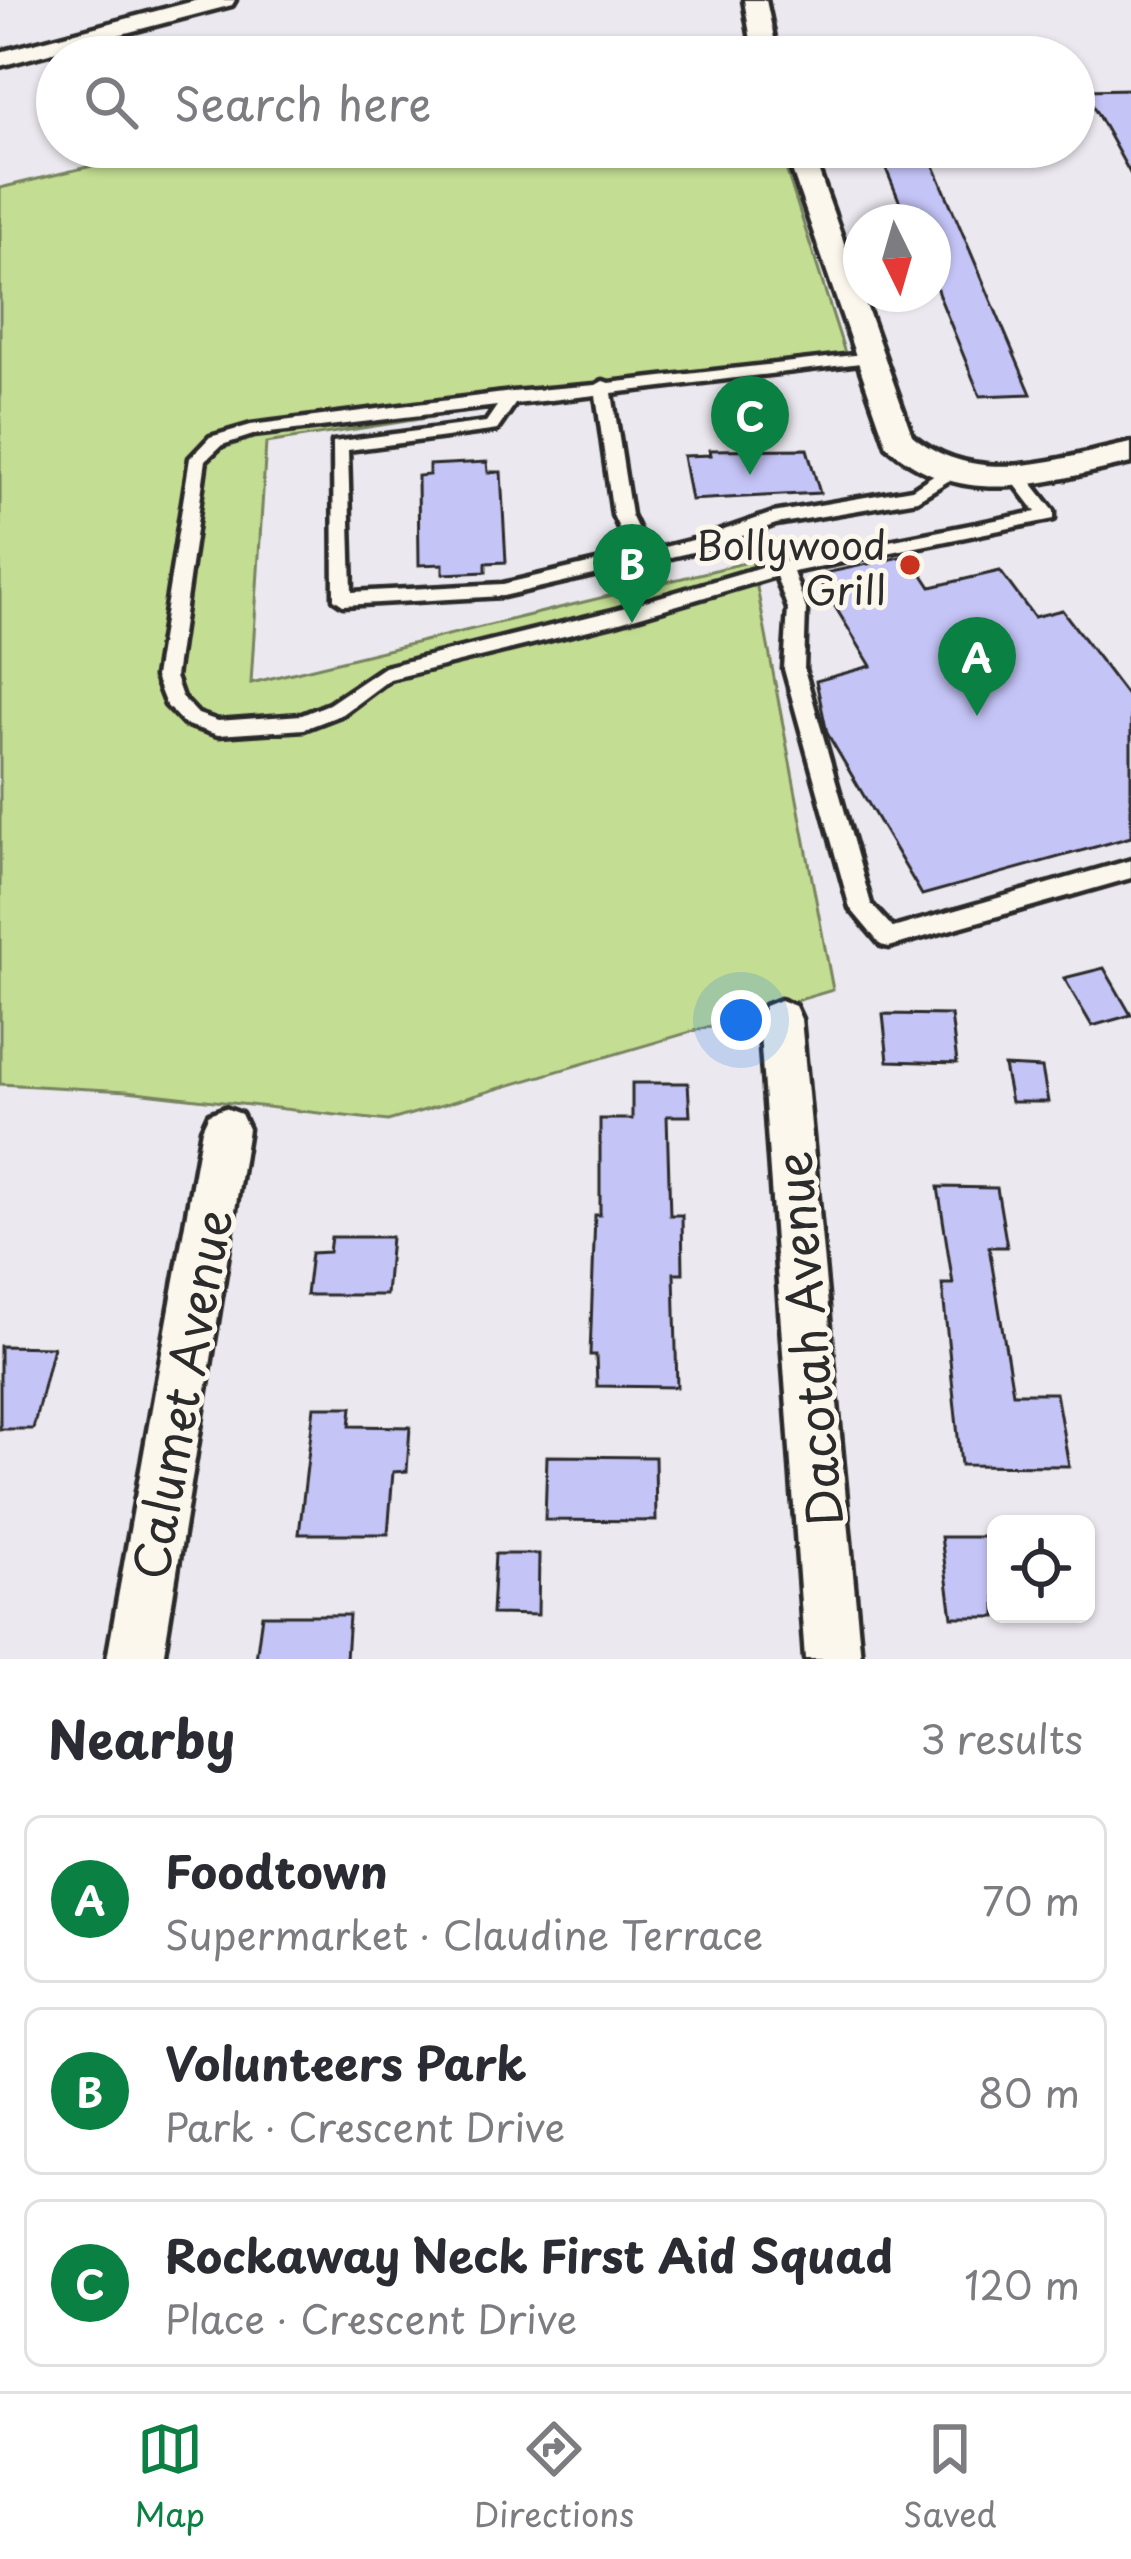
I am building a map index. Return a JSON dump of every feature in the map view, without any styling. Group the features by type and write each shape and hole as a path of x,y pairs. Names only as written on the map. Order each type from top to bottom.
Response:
{"street":[{"path":"85,36 224,0"},
{"path":"755,0 762,36"},
{"path":"0,58 36,49"},
{"path":"804,168 898,439 947,474 995,479 1131,453"},
{"name":"Dacotah Avenue","path":"780,1019 833,1659"},
{"name":"Calumet Avenue","path":"135,1659 225,1129"}],"lane":[{"path":"871,358 251,430 217,441 198,458 165,677 173,700 191,719 218,728 258,729 304,722 335,709 384,674 782,568 1048,514 1016,474"},
{"path":"603,386 622,515 641,558"},
{"path":"512,397 491,426 339,446 343,599 503,590 705,543 773,519 917,494 947,474"},
{"path":"782,568 797,609 794,669 861,908 889,938 1131,869"}],"green space":[{"path":"83,168 786,168 845,353 266,443 251,683 752,561 833,990 388,1121 127,1091 0,1084 0,188"}],"building":[{"path":"1131,89 1131,175 1095,110 1095,90"},
{"path":"886,168 935,168 950,204 901,204"},
{"path":"951,206 1031,394 980,396 946,312 951,312"},
{"path":"807,449 820,493 691,500 683,456 711,455 710,450"},
{"path":"487,462 488,472 501,472 506,562 486,563 486,572 443,574 443,564 419,565 418,476 429,475 429,465"},
{"path":"910,555 931,587 1000,571 1034,617 1062,610 1131,701 1131,837 922,895 827,733 816,681 871,666 816,575"},
{"path":"1104,968 1131,1015 1092,1026 1064,978"},
{"path":"883,1014 951,1015 957,1063 888,1061"},
{"path":"1004,1066 1042,1068 1048,1102 1011,1102"},
{"path":"632,1083 688,1083 690,1116 667,1116 670,1215 682,1215 683,1273 674,1273 677,1387 597,1386 596,1355 590,1355 595,1215 600,1215 600,1119 632,1119"},
{"path":"938,1187 997,1188 1007,1247 989,1247 1013,1393 1056,1393 1069,1466 961,1465 942,1284 953,1284"},
{"path":"331,1237 391,1237 386,1295 306,1295 311,1253 329,1252"},
{"path":"0,1346 53,1347 33,1429 0,1429"},
{"path":"314,1407 352,1407 350,1426 410,1427 407,1471 393,1472 388,1534 299,1534"},
{"path":"547,1456 655,1457 656,1521 545,1520"},
{"path":"941,1537 987,1537 987,1617 952,1617"},
{"path":"495,1554 539,1554 538,1615 492,1614"},
{"path":"262,1615 349,1615 346,1659 256,1659"}],"place":[{"name":"Rockaway Neck First Aid Squad","path":"750,475"},
{"name":"Bollywood Grill","path":"910,565"},
{"name":"Volunteers Park","path":"632,623"},
{"name":"Foodtown","path":"977,716"}]}
